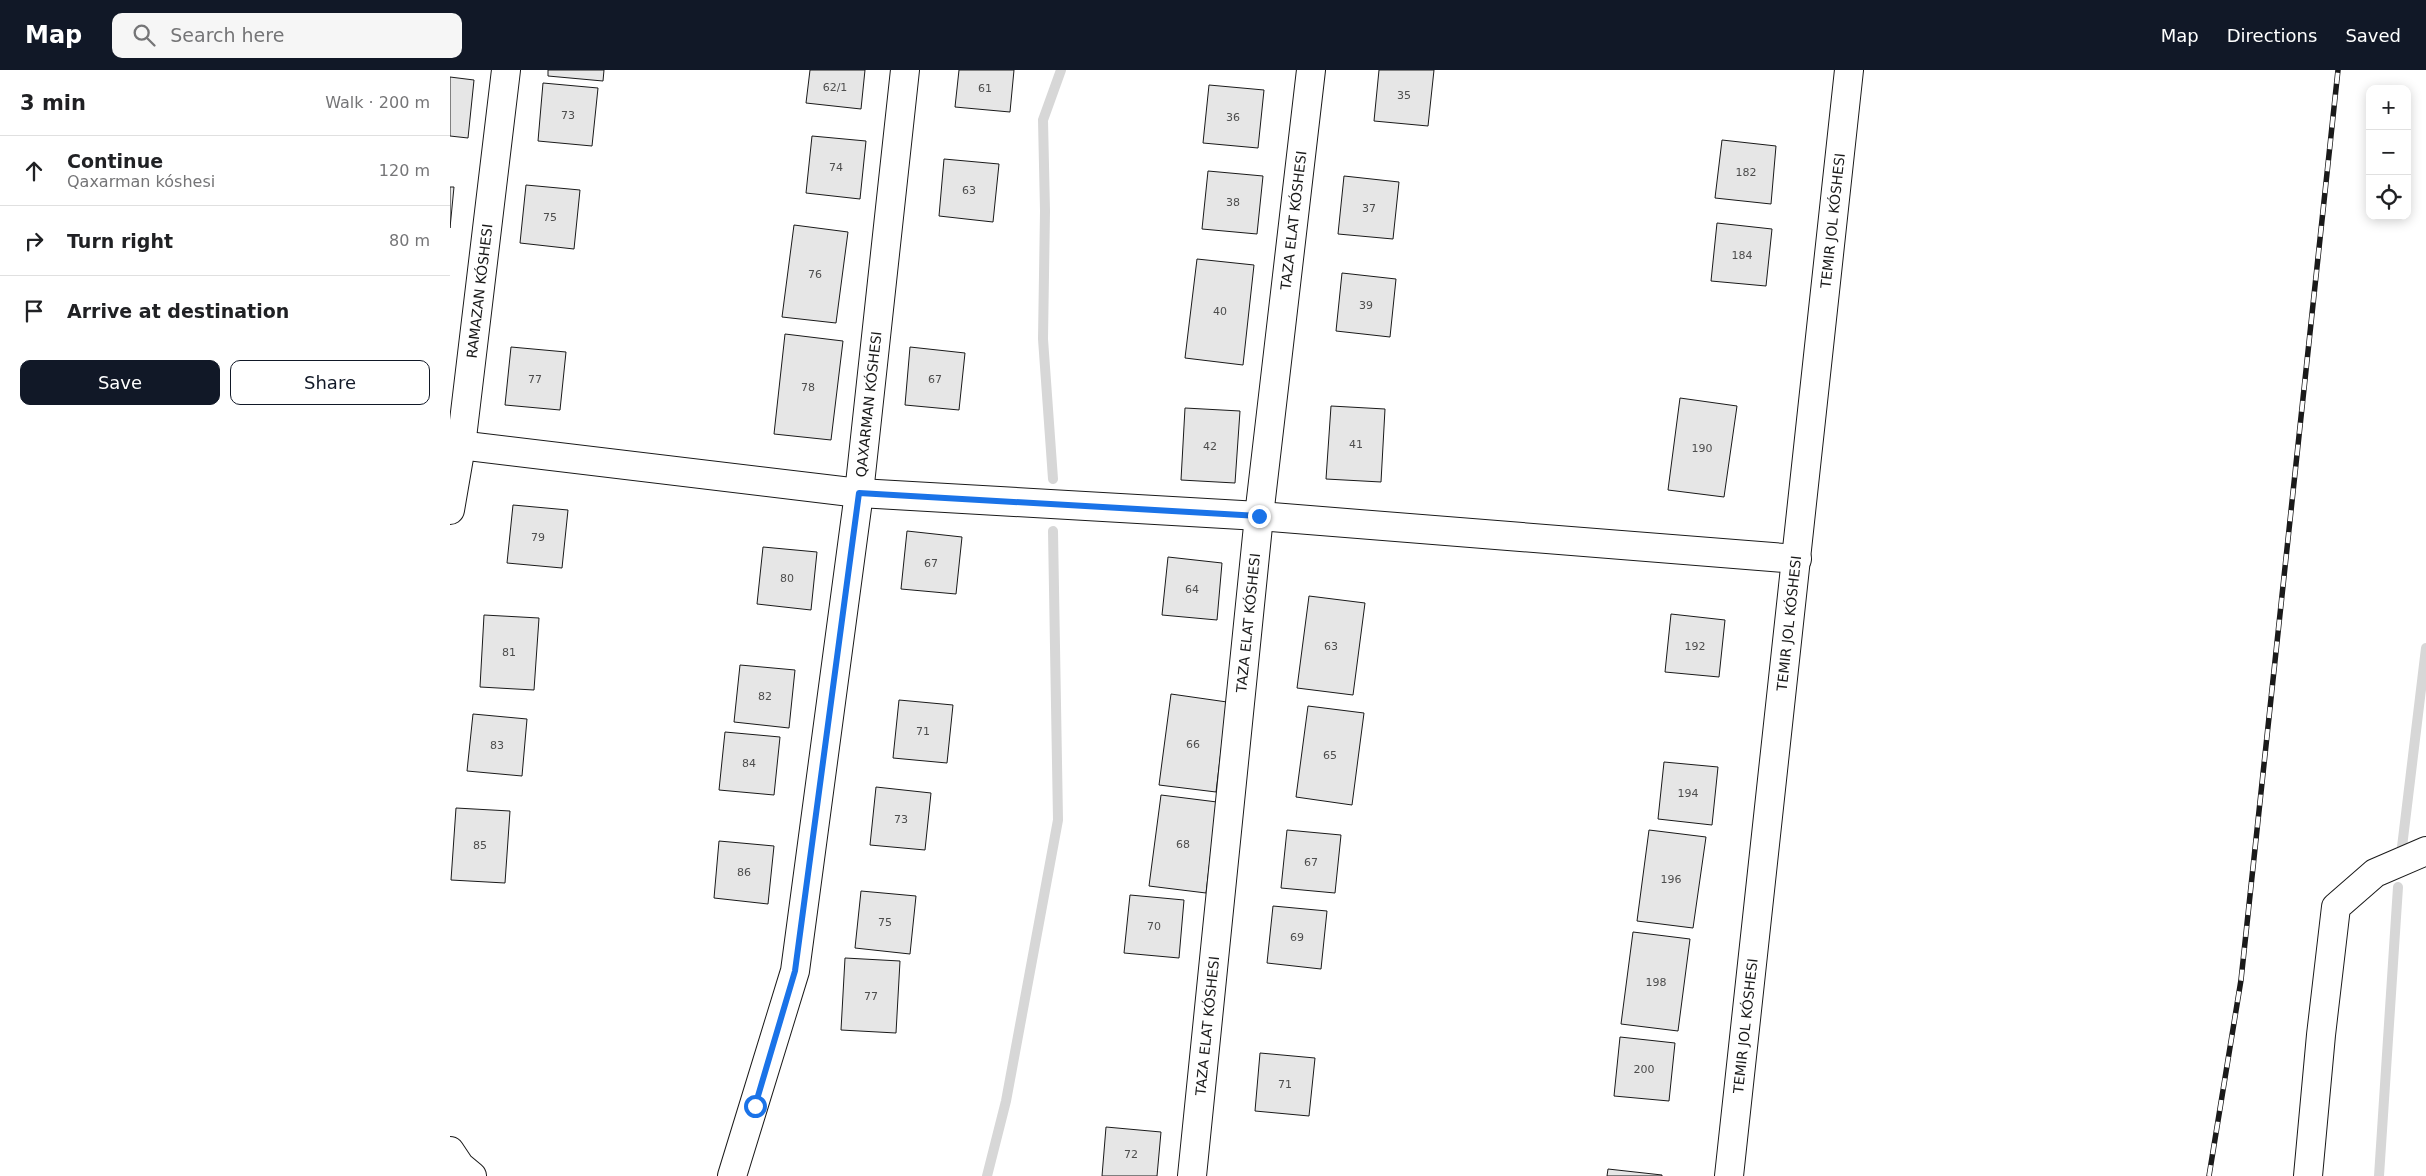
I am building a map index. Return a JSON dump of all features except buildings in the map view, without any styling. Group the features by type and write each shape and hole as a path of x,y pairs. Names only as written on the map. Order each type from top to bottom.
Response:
{"street":[{"name":"RAMAZAN KÓSHESI","path":"450,510 455,445 506,70"},
{"name":"QAXARMAN KÓSHESI","path":"732,1176 795,971 859,493 905,70"},
{"name":"TAZA ELAT KÓSHESI","path":"1192,1176 1259,516 1311,70"},
{"name":"TEMIR JOL KÓSHESI","path":"1729,1176 1849,70"},
{"path":"455,445 859,493 1259,516 1797,559"},
{"path":"2308,1176 2321,1035 2336,907 2376,873 2426,851"},
{"path":"450,1151 460,1166 472,1176"}],"waterway":[{"path":"1053,479 1043,339 1045,211 1043,120 1061,70"},
{"path":"987,1176 1006,1101 1058,820 1053,531"},
{"path":"2402,847 2426,648"},
{"path":"2379,1176 2398,887"}],"railway":[{"path":"2209,1176 2241,980 2338,70"}],"route":[{"path":"755,1106 795,971 859,493 1259,516"}]}
